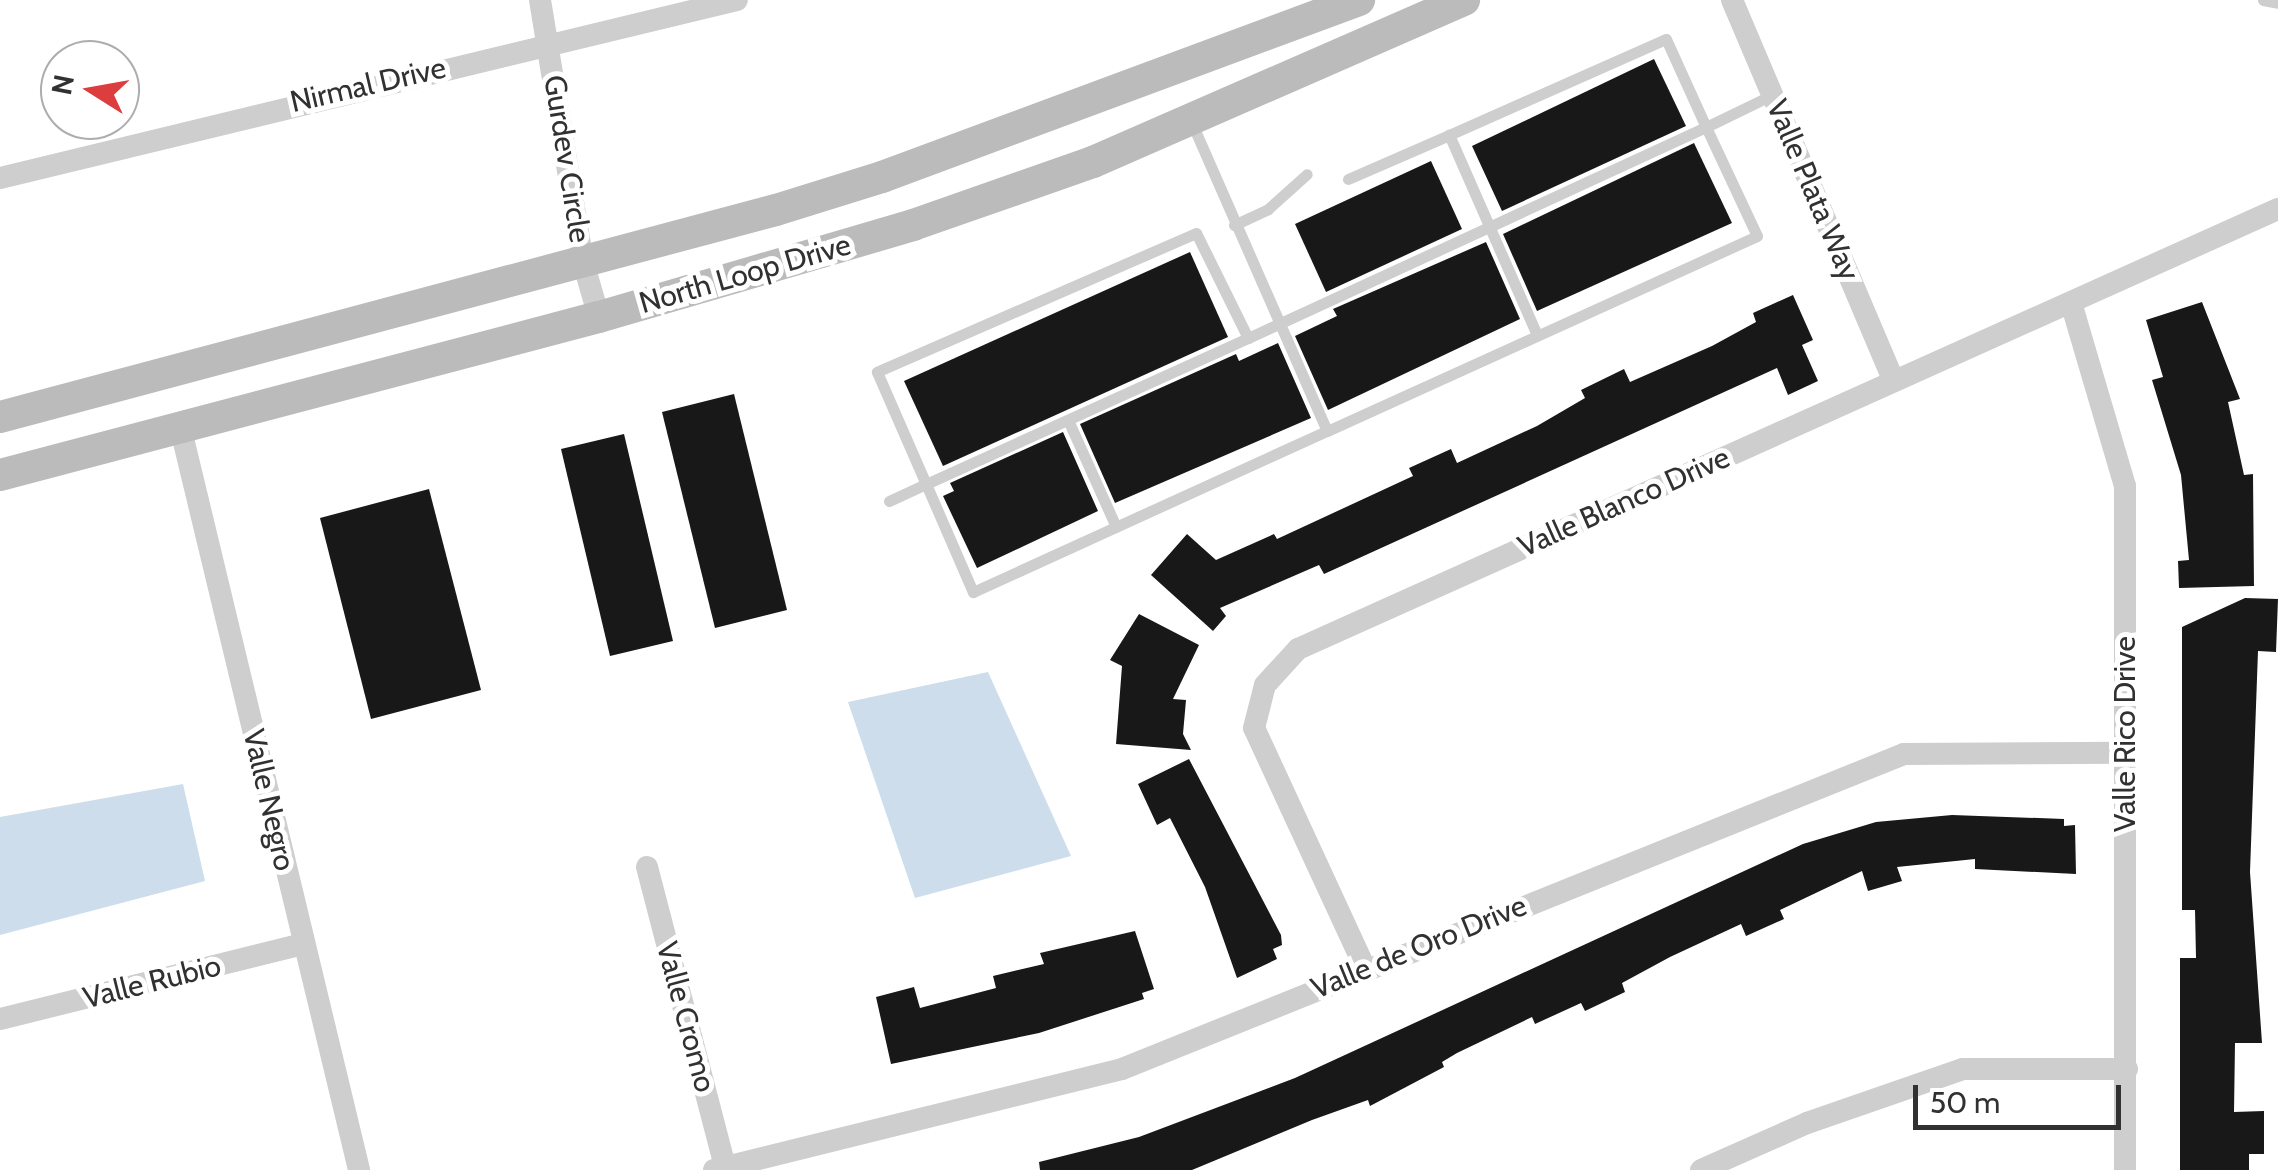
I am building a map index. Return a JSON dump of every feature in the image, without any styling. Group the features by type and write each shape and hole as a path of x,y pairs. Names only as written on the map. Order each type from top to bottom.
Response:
{"main road":[{"name":"North Loop Drive","path":"0,417 583,262 882,177 1359,0"},
{"name":"North Loop Drive","path":"0,475 599,317 913,225 1093,162 1464,0"}],"street":[{"name":"Gurdev Circle","path":"540,0 583,262 599,317"},
{"name":"Nirmal Drive","path":"0,178 451,65 550,46 737,0"},
{"name":"Valle Plata Way","path":"1732,0 1894,381"},
{"name":"Valle Blanco Drive","path":"1366,968 1254,728 1265,685 1298,648 1894,381 2072,306 2278,209"},
{"name":"Valle Rico Drive","path":"2072,306 2125,486 2125,1170"},
{"name":"Valle Negro","path":"182,430 360,1170"},
{"name":"Valle de Oro Drive","path":"719,1169 1122,1069 1904,754 2124,753"},
{"name":"Valle Cromo","path":"647,867 719,1169"},
{"name":"Valle Rubio","path":"0,1019 303,944"},
{"path":"1701,1170 1807,1123 1962,1069 2126,1069"}],"lane":[{"path":"2264,0 2278,3"},
{"path":"1248,338 1196,233 877,372 973,592 1757,236 1666,40 1348,179"},
{"path":"889,501 1772,96"},
{"path":"1190,120 1327,431"},
{"path":"1449,135 1538,336"},
{"path":"1234,224 1268,209 1307,174"},
{"path":"1068,420 1116,527"}],"water":[{"path":"988,672 1071,856 915,898 848,702"},
{"path":"183,784 205,881 0,935 0,817"}],"building":[{"path":"1654,59 1686,126 1502,211 1472,146"},
{"path":"1694,143 1732,223 1537,311 1503,234"},
{"path":"1431,161 1462,229 1326,292 1295,224"},
{"path":"1486,242 1520,319 1328,410 1295,336 1337,316 1333,309"},
{"path":"1190,252 1228,337 943,466 904,381"},
{"path":"1793,295 1813,340 1802,345 1818,381 1788,395 1777,368 1324,574 1319,565 1220,608 1226,616 1213,631 1151,575 1187,534 1216,560 1274,534 1277,539 1413,476 1409,468 1451,449 1457,463 1537,426 1585,398 1581,390 1624,369 1630,382 1712,346 1756,322 1753,313"},
{"path":"2202,302 2240,399 2228,402 2244,475 2253,474 2254,586 2179,588 2178,561 2189,560 2181,475 2152,380 2163,377 2146,320"},
{"path":"1278,343 1311,418 1115,503 1080,424 1236,354 1239,361"},
{"path":"734,394 787,610 715,628 662,412"},
{"path":"1063,432 1098,511 977,568 943,496 954,491 950,483"},
{"path":"624,434 673,641 610,656 561,449"},
{"path":"429,489 481,690 371,719 320,518"},
{"path":"2245,598 2278,599 2276,652 2258,651 2250,872 2262,1043 2235,1043 2234,1112 2264,1111 2264,1154 2249,1154 2249,1170 2180,1170 2180,958 2196,958 2195,910 2182,910 2182,627"},
{"path":"1139,614 1199,645 1173,699 1186,700 1183,734 1191,750 1116,744 1122,666 1110,660"},
{"path":"1189,759 1281,935 1282,945 1273,949 1277,959 1237,978 1205,887 1170,818 1157,825 1138,784"},
{"path":"1952,815 2064,819 2064,826 2075,825 2076,874 1975,869 1975,859 1897,867 1902,881 1868,891 1862,871 1780,910 1784,919 1746,936 1741,924 1670,957 1622,983 1625,992 1585,1011 1581,1003 1535,1024 1532,1017 1457,1053 1442,1062 1444,1067 1370,1106 1368,1100 1312,1120 1192,1170 1040,1170 1039,1162 1139,1137 1295,1078 1803,844 1876,822"},
{"path":"1135,931 1154,989 1142,993 1144,999 1039,1033 891,1064 876,997 914,987 920,1008 996,988 993,976 1044,964 1040,953"}]}
